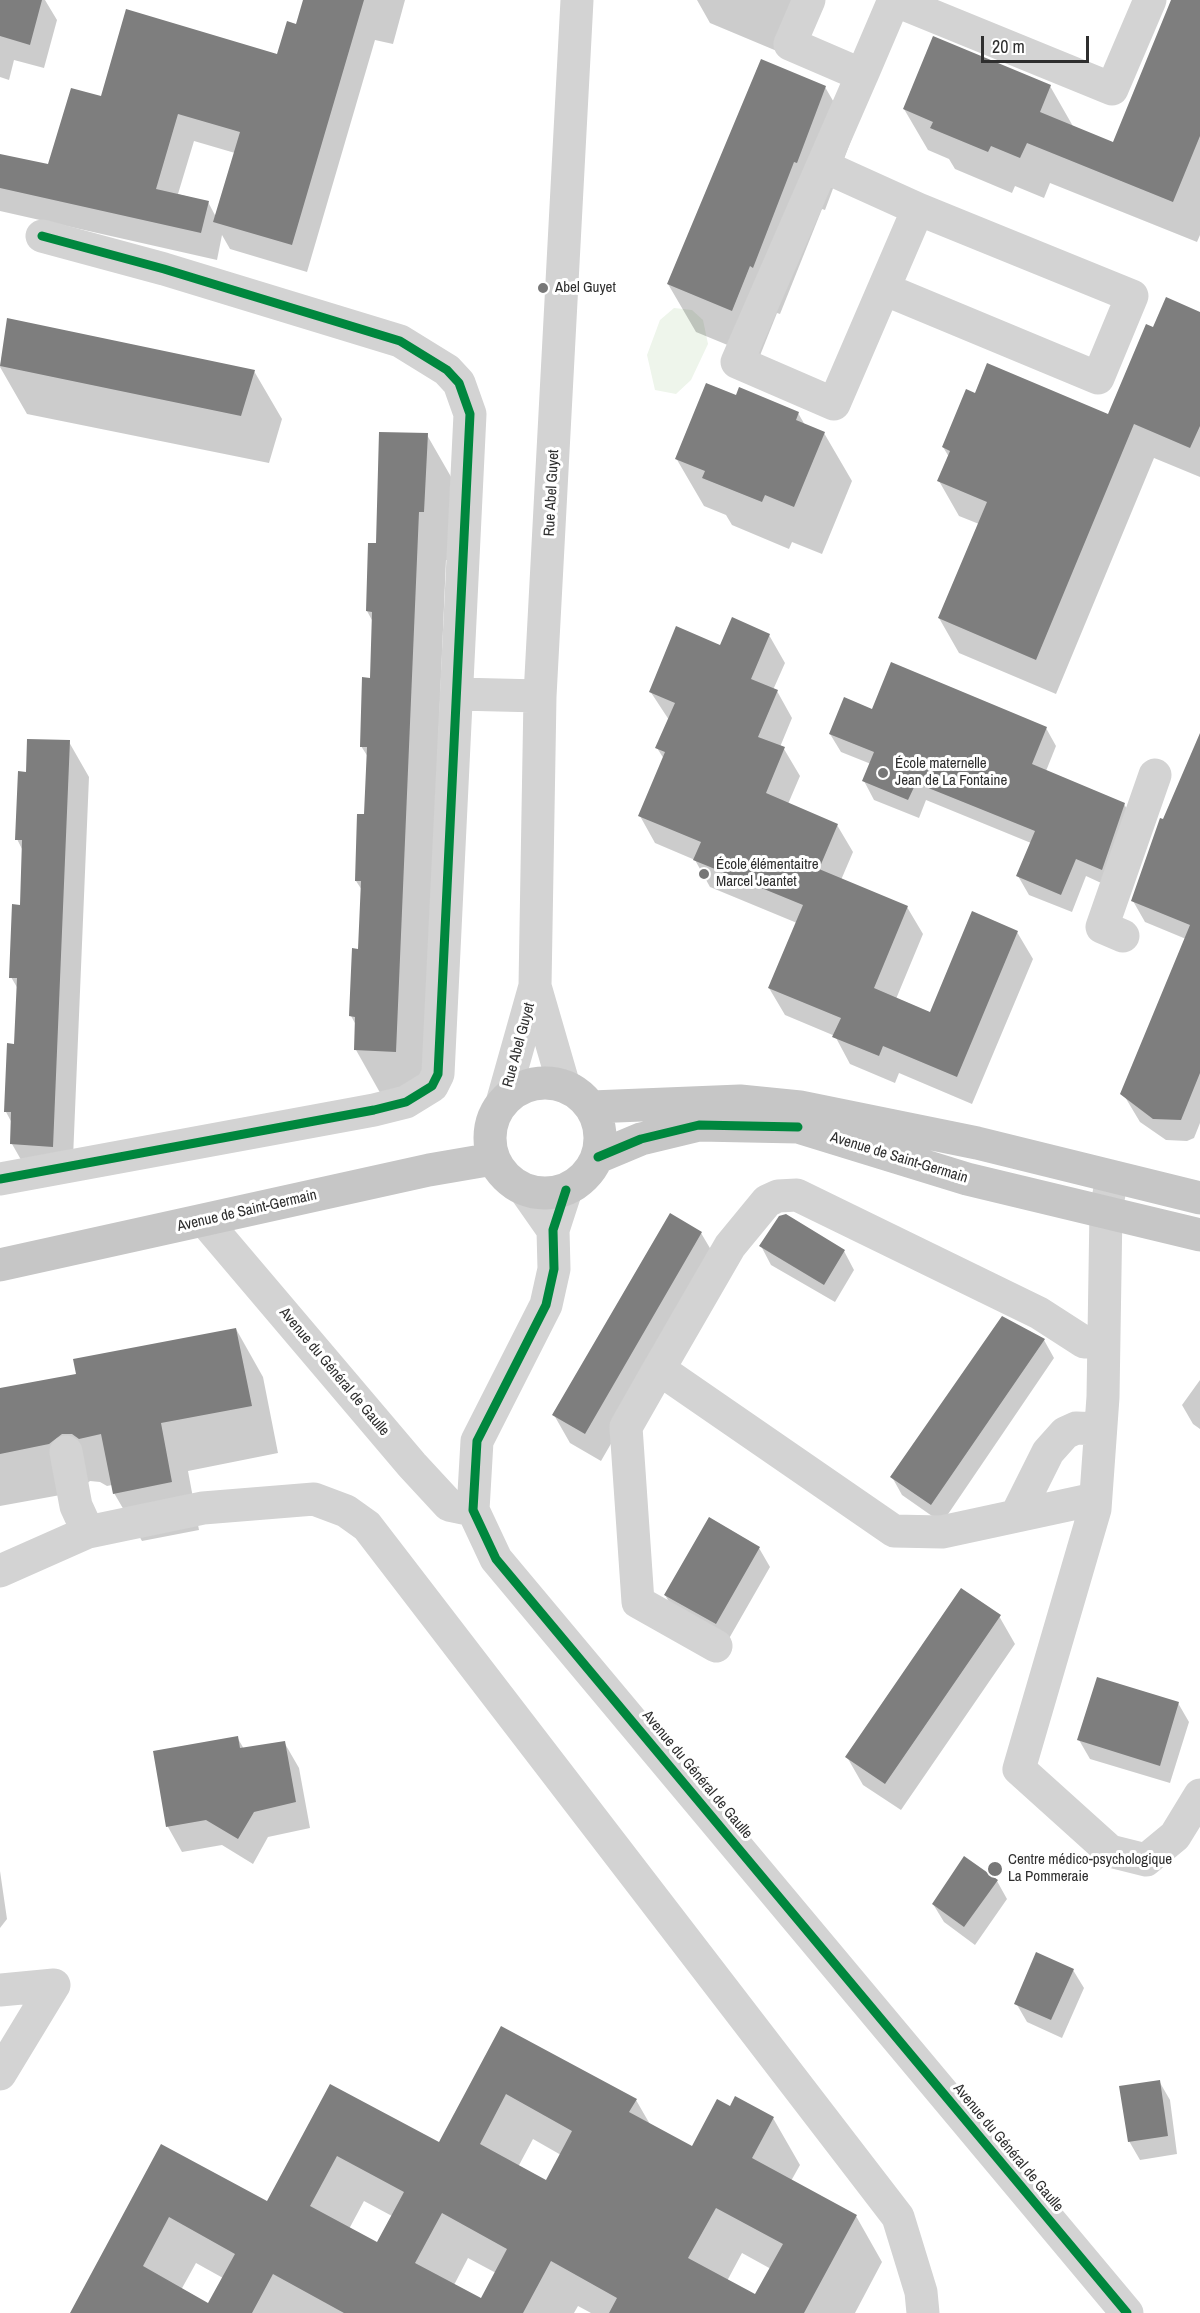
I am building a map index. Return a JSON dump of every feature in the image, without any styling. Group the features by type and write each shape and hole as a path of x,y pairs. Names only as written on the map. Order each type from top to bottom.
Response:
{"main road":[{"path":"547,1083 564,1086 580,1094 592,1107 600,1132 598,1157 585,1176 566,1190 539,1193 525,1190 501,1172 493,1159 490,1130 494,1116 502,1103 515,1092 530,1084 547,1083"},
{"name":"Avenue de Saint-Germain","path":"592,1107 740,1101 800,1107 977,1143 1200,1198"},
{"name":"Avenue de Saint-Germain","path":"598,1157 641,1139 699,1125 798,1127 967,1179 1106,1210 1200,1235"},
{"name":"Avenue de Saint-Germain","path":"0,1265 429,1170 493,1159"}],"street":[{"name":"Rue Abel Guyet","path":"502,1103 535,986 540,696 577,0"},
{"path":"809,0 790,44 862,75"},
{"path":"918,208 834,404 737,362 894,0 1112,89 1150,0"},
{"path":"823,166 918,208 1132,296 1098,378 884,290"},
{"path":"0,1179 374,1110 406,1102 432,1086 438,1074 470,414 459,383 447,370 400,341 164,269 42,236"},
{"path":"457,694 540,696"},
{"path":"1123,936 1102,927 1155,775"},
{"name":"Rue Abel Guyet","path":"535,986 564,1086"},
{"path":"1113,1178 1106,1210 1101,1429 1095,1499 1019,1769 1110,1851 1146,1860 1175,1836 1200,1795"},
{"path":"525,1190 553,1230"},
{"name":"Avenue du Général de Gaulle","path":"566,1190 553,1230 554,1269 546,1305 477,1441 473,1510 496,1559 1127,2313"},
{"path":"716,1646 638,1602 626,1427 730,1246 767,1201 778,1196 797,1195 1039,1314 1084,1342 1103,1342"},
{"name":"Avenue du Général de Gaulle","path":"205,1221 412,1465 450,1505 473,1510"},
{"path":"659,1369 894,1531 942,1532 1095,1499"},
{"path":"1016,1516 1048,1452 1065,1433 1076,1428 1101,1429"},
{"path":"66,1452 76,1506 88,1532"},
{"path":"0,1571 88,1532 203,1508 314,1499 346,1511 367,1526 898,2217 921,2292 923,2313"},
{"path":"0,1990 54,1985 0,2074"}],"shaded area":[{"path":"674,308 692,310 703,320 708,344 691,380 676,394 655,390 647,355 660,320"}],"building":[{"path":"0,0 42,0 30,45 0,36"},
{"path":"303,0 364,0 292,245 213,222 240,132 178,114 156,189 209,201 201,233 0,188 0,154 48,164 71,88 101,96 126,9 277,54 287,21 296,24"},
{"path":"1171,0 1200,0 1200,136 1173,202 1027,143 1020,158 991,146 988,152 930,128 933,122 903,109 933,36 1051,85 1040,112 1113,142"},
{"path":"761,59 826,86 797,163 794,162 753,268 750,266 732,311 667,284"},
{"path":"1166,297 1200,312 1200,426 1190,448 1134,424 1036,660 938,618 987,502 937,481 950,451 942,447 966,389 975,393 987,363 1108,414 1146,324 1153,327"},
{"path":"7,318 255,370 241,416 0,366"},
{"path":"706,383 736,395 739,387 799,412 796,420 825,432 794,507 765,495 762,502 702,478 705,471 675,459"},
{"path":"379,432 428,433 424,512 419,512 396,1052 354,1050 355,1017 349,1016 352,948 358,949 361,881 355,881 357,814 364,814 367,747 360,747 362,677 370,678 372,612 366,611 368,543 376,543"},
{"path":"732,617 770,634 751,679 778,690 758,737 785,747 766,793 838,824 819,869 908,906 874,988 930,1012 972,911 1018,931 957,1077 883,1046 879,1056 832,1037 841,1018 768,988 803,905 693,860 701,842 638,816 665,752 655,748 675,703 649,692 676,626 720,645"},
{"path":"891,662 1047,727 1032,764 1125,803 1102,870 1076,859 1061,895 1016,876 1035,831 916,783 908,800 862,781 874,752 829,734 844,697 872,709"},
{"path":"1200,733 1200,1073 1181,1120 1153,1119 1120,1094 1190,925 1131,901 1160,818 1163,819"},
{"path":"27,739 70,740 53,1147 10,1144 11,1112 4,1112 7,1043 14,1044 17,978 9,978 12,904 20,905 22,840 15,840 18,771 26,772"},
{"path":"670,1213 702,1232 585,1434 552,1415"},
{"path":"786,1214 845,1250 824,1285 759,1246 779,1216"},
{"path":"1002,1316 1045,1339 931,1505 890,1477"},
{"path":"236,1328 252,1406 161,1423 172,1482 113,1494 101,1434 79,1439 72,1434 62,1434 49,1444 0,1454 0,1388 76,1374 73,1359"},
{"path":"709,1517 760,1547 716,1624 664,1595"},
{"path":"961,1588 1001,1615 885,1784 845,1757"},
{"path":"1097,1677 1179,1702 1160,1766 1077,1740"},
{"path":"238,1736 240,1748 285,1741 296,1802 254,1812 238,1839 206,1820 166,1827 153,1751"},
{"path":"964,1856 998,1880 964,1927 932,1904"},
{"path":"1036,1952 1074,1969 1051,2020 1014,2004"},
{"path":"501,2026 637,2099 629,2112 692,2146 717,2099 730,2106 735,2096 774,2117 752,2158 857,2215 804,2313 609,2313 617,2298 551,2261 523,2313 344,2313 273,2274 252,2313 70,2313 161,2144 267,2201 330,2084 439,2142","holes":["506,2094 572,2131 546,2180 480,2144","337,2156 404,2192 377,2242 310,2206","716,2208 783,2244 755,2294 688,2258","442,2213 507,2249 481,2298 415,2263","169,2217 235,2254 208,2303 143,2266"]},
{"path":"1160,2080 1168,2136 1128,2142 1119,2086"}],"cycle path":[{"path":"0,1179 374,1110 406,1102 432,1086 438,1074 470,414 459,383 447,370 400,341 164,269 42,236"},
{"path":"598,1157 641,1139 699,1125 798,1127"},
{"path":"566,1190 553,1230 554,1269 546,1305 477,1441 473,1510 496,1559 1127,2313"}],"place":[{"name":"Abel Guyet","path":"543,288"},
{"name":"École maternelle Jean de La Fontaine","path":"883,773"},
{"name":"École élémentaitre Marcel Jeantet","path":"704,874"},
{"name":"Centre médico-psychologique La Pommeraie","path":"995,1869"}]}
